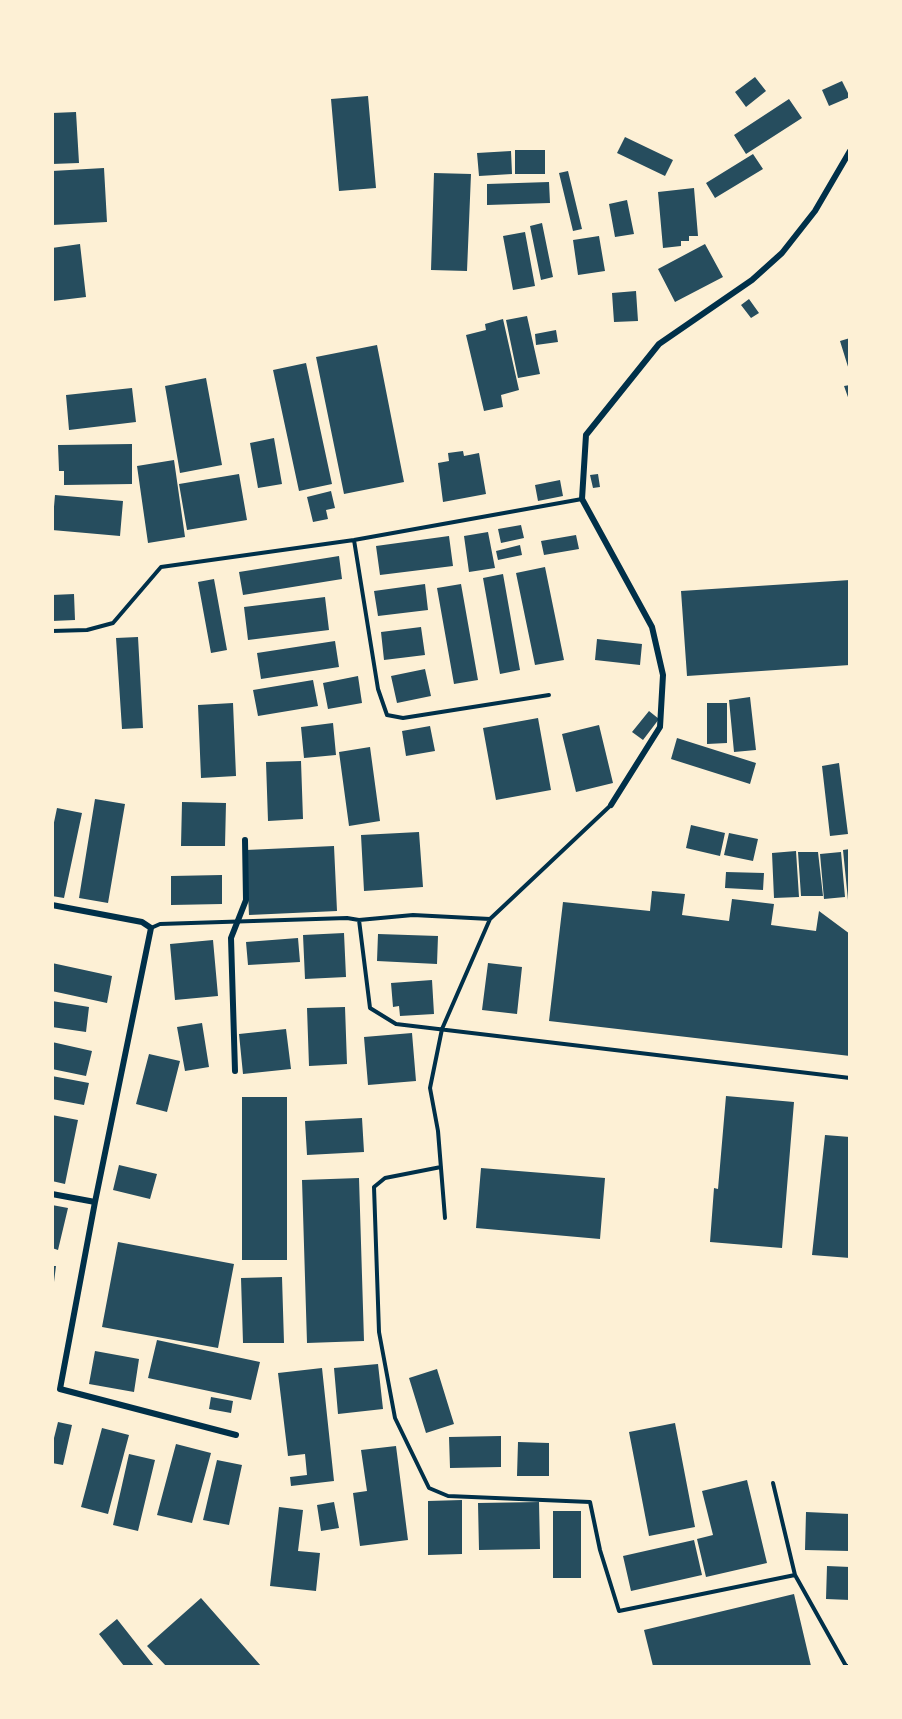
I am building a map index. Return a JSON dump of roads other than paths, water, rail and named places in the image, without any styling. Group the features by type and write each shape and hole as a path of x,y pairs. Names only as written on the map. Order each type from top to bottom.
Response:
{"street":[{"path":"611,805 660,727 663,675 652,627 582,499 586,435 659,344 752,280 782,253 815,211 849,151"},
{"path":"235,1071 231,938 246,900 245,840"},
{"path":"52,905 142,922 151,928 95,1202 60,1389 236,1435"},
{"path":"52,1194 95,1202"}],"lane":[{"path":"52,631 87,630 113,623 161,567 354,540 582,499"},
{"path":"354,540 378,689 387,715 403,718 549,695"},
{"path":"445,1218 438,1131 430,1088 442,1029 490,919 611,805"},
{"path":"151,928 160,924 347,918 359,920 413,915 490,919"},
{"path":"359,920 370,1008 396,1024 849,1078"},
{"path":"441,1167 385,1178 374,1188 379,1332 395,1418 429,1488 448,1496 590,1502 600,1550 619,1611 795,1575"},
{"path":"773,1483 795,1575 847,1666"}]}
